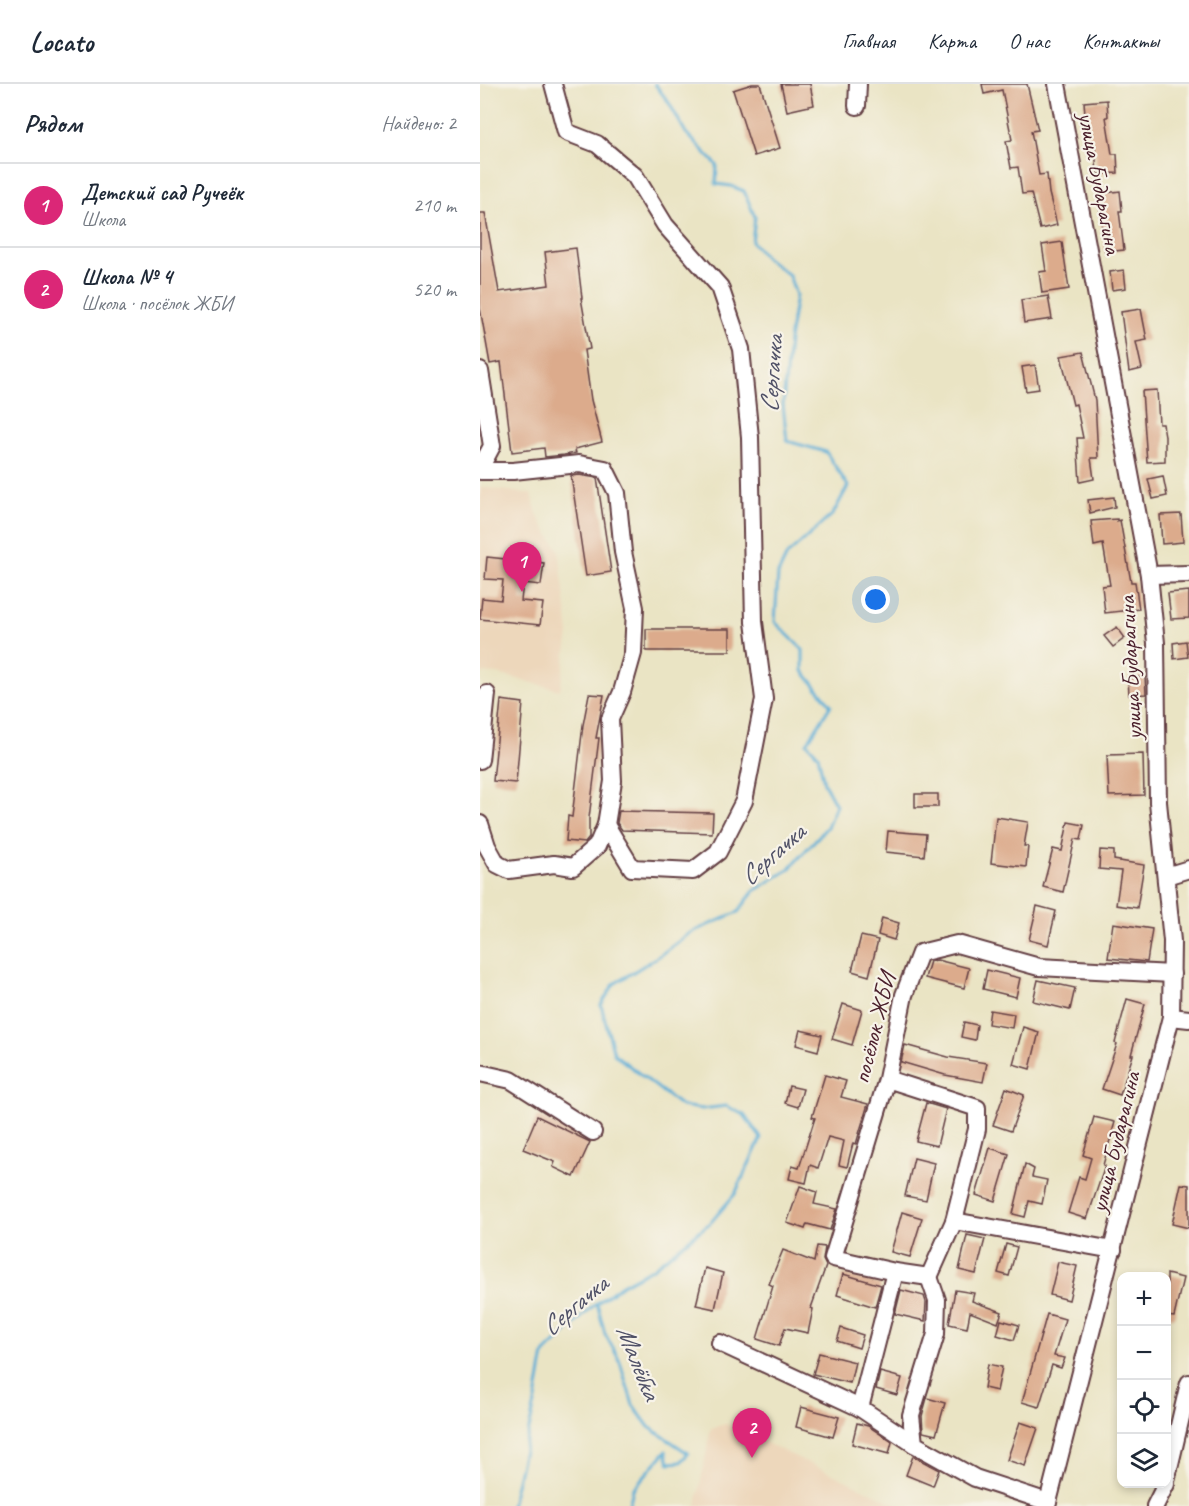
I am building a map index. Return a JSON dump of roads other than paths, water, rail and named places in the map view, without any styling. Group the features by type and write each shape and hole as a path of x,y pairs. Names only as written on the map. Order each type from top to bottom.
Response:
{"street":[{"path":"553,84 566,132 597,144 634,176 665,225 720,287 741,349 750,437 754,622 764,699 744,801 718,852 693,871 632,868 606,825"},
{"path":"857,106 858,84"},
{"name":"улица Бударагина","path":"1048,1504 1171,1017 1172,974 1172,941 1158,802 1156,643 1149,575 1057,84"},
{"path":"480,371 492,446 480,464"},
{"path":"480,471 513,471 579,464 605,469 617,493 623,552 635,608 633,653 622,692 610,719 613,781 606,825 597,846 573,867 554,864 509,870 497,864 487,846 480,824"},
{"path":"1149,575 1189,574"},
{"path":"480,760 487,694"},
{"path":"1166,876 1189,869"},
{"name":"посёлок ЖБИ","path":"895,1272 833,1258 887,1079 904,995 920,953 957,944 1039,967 1172,974"},
{"path":"1171,1017 1189,1019"},
{"path":"480,1073 512,1080 594,1132"},
{"path":"887,1079 977,1108 977,1129 954,1221 929,1277 937,1300 936,1334 911,1415 914,1444"},
{"name":"улица Бударагина","path":"954,1221 1113,1250"},
{"path":"860,1408 895,1272 929,1277"},
{"path":"720,1343 860,1408 914,1444 975,1478 1048,1504"},
{"path":"1171,1460 1189,1383"},
{"path":"1155,1506 1163,1488"}],"waterway":[{"name":"Сергачка","path":"511,1506 544,1354 592,1307 622,1285 653,1268 711,1222 735,1194 761,1138 744,1115 726,1106 702,1109 681,1106 614,1054 601,1005 614,984 659,956 690,933 738,912 754,891 788,870 827,827 836,805 824,783 818,755 807,743 831,705 803,671 803,650 775,622 778,574 787,555 833,514 848,486 826,452 787,441 783,405 796,295 789,275 766,258 752,242 755,217 744,191 716,184 717,165 686,133 655,84"},
{"name":"Малёбка","path":"597,1303 605,1334 619,1359 633,1405 649,1427 688,1453 681,1462 669,1463 666,1451 633,1489 629,1506"}],"place":[{"name":"Детский сад Ручеёк","path":"522,592"},
{"name":"Школа № 4","path":"752,1458"}]}
